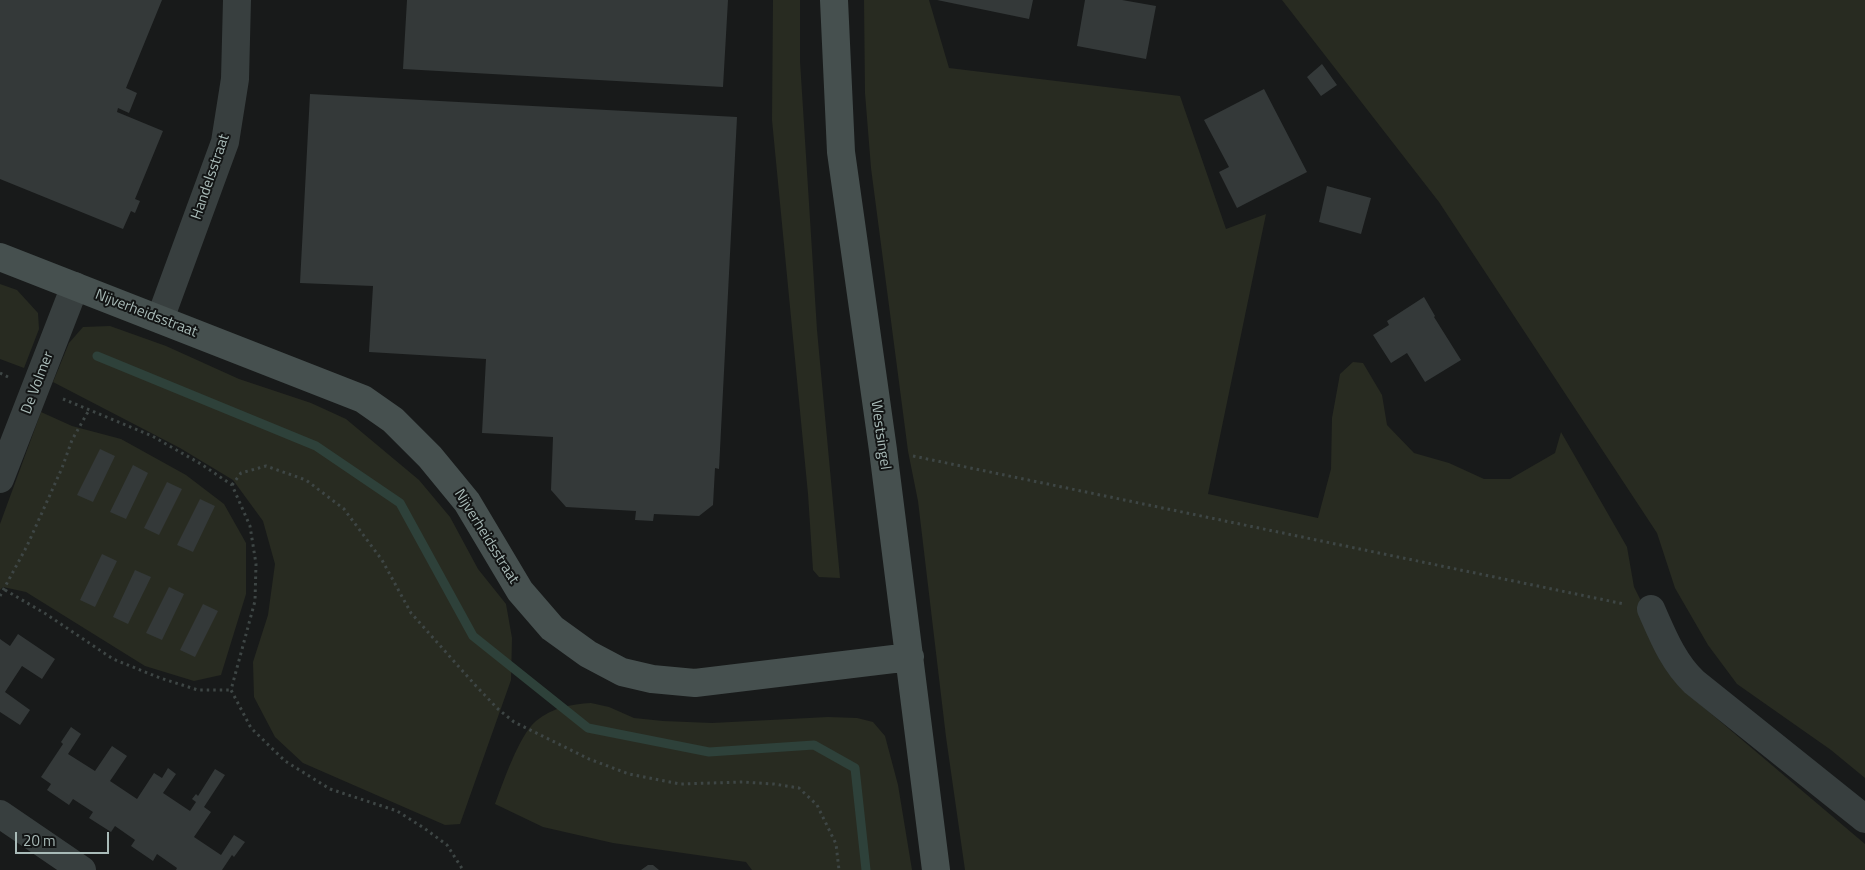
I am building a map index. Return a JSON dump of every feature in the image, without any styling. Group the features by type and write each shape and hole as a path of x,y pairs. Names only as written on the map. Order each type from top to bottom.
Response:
{"street":[{"name":"Handelsstraat","path":"160,319 225,142 235,79 237,0"},
{"name":"Westsingel","path":"834,0 841,152 883,450 936,870"},
{"name":"Nijverheidsstraat","path":"0,258 364,399 393,420 430,457 467,502 520,591 552,628 588,654 622,672 695,683 910,657"},
{"name":"De Volmer","path":"0,479 75,286"},
{"path":"1651,609 1668,647 1681,670 1865,820"},
{"path":"0,814 82,870"}],"path":[{"path":"36,387 152,436 201,464 232,485 250,526 256,564 254,601 231,690 251,728 285,761 330,789 397,811 424,828 447,845 462,870"},
{"path":"0,596 5,590 27,546 62,468 72,440 89,410"},
{"path":"883,450 1651,609"},
{"path":"232,485 241,473 266,466 306,480 344,509 382,560 411,613 476,686 498,709 514,722 588,759 629,774 680,784 743,782 799,788 817,804 836,844 839,870"},
{"path":"5,590 46,614 113,659 160,678 198,690 231,690"}],"shaded area":[{"path":"773,0 800,0 800,61 817,330 840,578 819,577 813,570 808,494 772,120"},
{"path":"864,0 929,0 949,68 1180,96 1226,229 1266,214 1208,494 1318,518 1331,469 1332,418 1340,374 1353,362 1363,363 1382,395 1387,425 1414,453 1449,463 1484,479 1510,479 1555,453 1561,432 1627,547 1634,587 1646,611 1662,655 1682,689 1865,844 1865,870 965,870 946,737 918,501 908,451 871,168 865,93"},
{"path":"1282,0 1865,0 1865,778 1831,750 1737,684 1708,645 1675,588 1657,533 1439,202"},
{"path":"0,284 17,290 38,313 39,329 24,368 0,359"},
{"path":"110,326 166,346 239,379 311,403 346,419 419,480 450,517 478,569 506,604 512,638 511,680 460,824 445,825 303,763 275,737 254,697 253,662 268,615 275,564 263,521 233,480 180,448 53,382 69,343 83,327"},
{"path":"41,412 72,426 121,439 186,475 224,504 246,543 246,594 221,675 194,681 145,666 26,592 3,587 0,590 0,524"},
{"path":"591,703 609,707 634,718 663,721 712,723 828,717 857,718 873,722 885,736 898,785 912,870 752,870 746,862 613,843 543,827 495,804 518,748 536,721 562,708 576,704"}],"building":[{"path":"0,0 162,0 126,88 137,93 129,113 118,108 117,112 163,131 135,199 140,201 135,213 131,211 123,229 0,179"},
{"path":"407,0 728,0 723,87 403,69"},
{"path":"937,0 1033,0 1029,19"},
{"path":"1085,0 1122,0 1156,6 1146,59 1077,46"},
{"path":"1322,64 1337,85 1321,96 1307,77"},
{"path":"1264,89 1307,172 1237,208 1219,172 1229,167 1204,120"},
{"path":"310,94 737,117 719,469 715,468 713,505 699,516 654,514 653,521 635,520 636,511 566,507 551,490 553,437 482,433 486,359 369,352 373,286 300,283"},
{"path":"1327,186 1371,198 1361,234 1319,222"},
{"path":"1424,297 1434,317 1461,360 1425,382 1407,353 1391,363 1373,335 1389,325 1387,321"},
{"path":"100,449 115,456 93,502 77,495"},
{"path":"133,465 148,473 126,519 110,512"},
{"path":"167,482 182,489 159,535 144,528"},
{"path":"200,499 215,506 193,552 177,545"},
{"path":"102,554 117,561 95,607 80,600"},
{"path":"135,570 151,577 128,624 113,617"},
{"path":"169,587 184,594 162,640 146,633"},
{"path":"203,604 218,611 195,657 180,650"},
{"path":"18,634 55,659 42,679 22,666 5,692 30,710 20,725 0,712 0,639 10,646"},
{"path":"71,727 81,734 68,754 95,771 112,746 127,756 110,781 137,799 154,773 162,778 168,768 176,774 163,793 190,811 196,802 192,799 196,794 198,796 215,769 225,775 204,807 211,812 194,837 221,855 234,835 245,842 234,857 232,855 222,870 176,870 177,868 157,854 153,861 131,846 135,840 115,826 111,832 89,818 93,812 73,799 69,805 47,790 51,784 41,777 63,744 61,742"},
{"path":"648,865 653,865 659,870 641,870"}],"waterway":[{"path":"97,356 316,446 400,503 473,636 588,728 709,752 814,745 855,768 866,870"}]}
